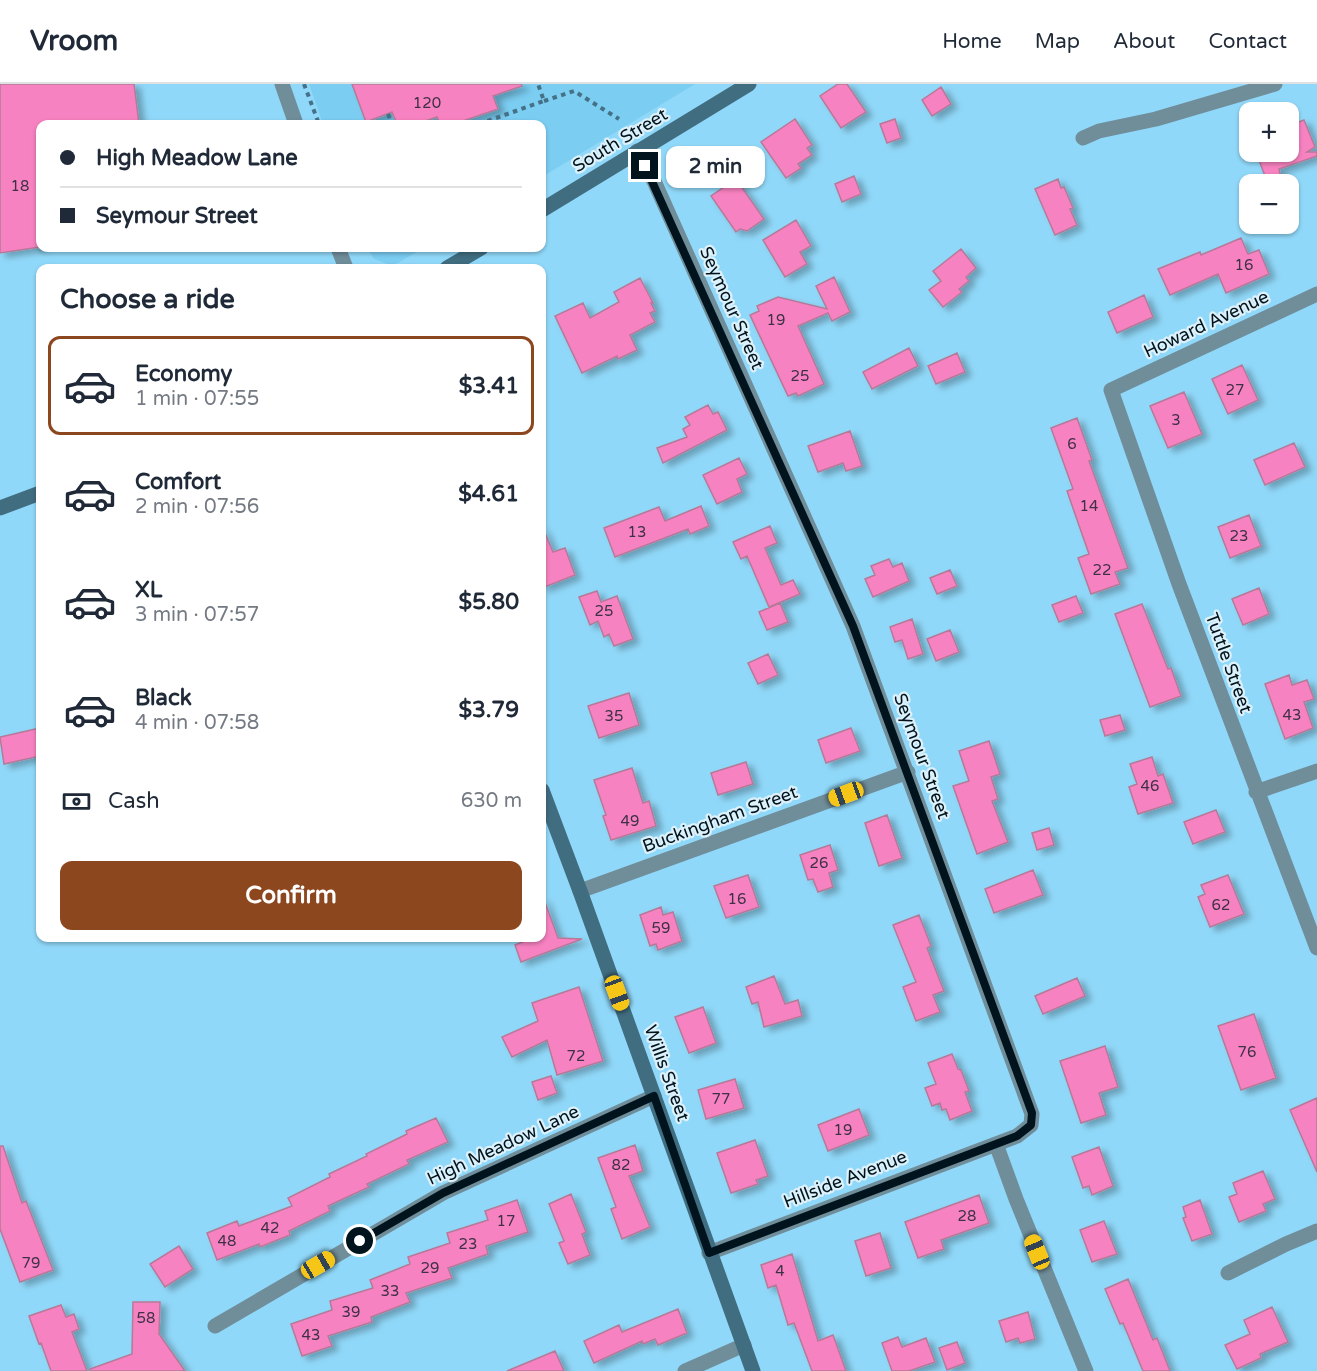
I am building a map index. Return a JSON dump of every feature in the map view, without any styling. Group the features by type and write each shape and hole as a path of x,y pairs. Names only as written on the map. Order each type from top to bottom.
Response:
{"main road":[{"name":"South Street","path":"546,208 749,84"},
{"path":"454,264 474,252"},
{"path":"0,508 36,494"},
{"name":"Willis Street","path":"546,801 753,1371"}],"street":[{"path":"282,84 295,120"},
{"path":"1083,138 1099,131 1156,119 1275,84"},
{"name":"Seymour Street","path":"637,151 654,181 853,626 1032,1113 1031,1125 1017,1136 996,1144"},
{"name":"Howard Avenue","path":"1112,390 1317,294"},
{"name":"Tuttle Street","path":"1112,390 1179,584 1317,948"},
{"path":"1256,792 1317,771"},
{"name":"Buckingham Street","path":"580,891 908,772"},
{"name":"High Meadow Lane","path":"215,1326 443,1193 654,1096"},
{"path":"996,1144 1086,1371"},
{"name":"Hillside Avenue","path":"709,1253 996,1144"},
{"path":"1228,1273 1317,1231"},
{"path":"685,1371 744,1345"}],"path":[{"path":"304,84 318,120"},
{"path":"538,84 544,100"},
{"path":"490,120 574,91 619,119"},
{"path":"388,114 390,120"}],"shaded area":[{"path":"309,84 695,84 546,175 546,120 322,120"},
{"path":"370,252 416,252 394,264 374,259"}],"building":[{"path":"0,84 134,84 138,120 36,120 36,248 0,253"},
{"path":"352,84 521,84 522,86 493,96 498,109 466,120 438,120 437,117 428,120 395,120 392,112 365,120"},
{"path":"838,84 847,84 866,112 841,128 820,96"},
{"path":"941,87 951,104 932,116 922,100"},
{"path":"795,119 812,145 807,148 812,155 798,164 801,168 786,178 761,142"},
{"path":"895,119 901,138 887,143 880,124"},
{"path":"1304,120 1315,147 1307,152 1317,152 1317,156 1279,169 1280,174 1264,174 1260,162 1299,162 1299,122"},
{"path":"854,176 861,194 842,202 835,184"},
{"path":"736,179 764,219 747,231 740,229 736,232 711,196"},
{"path":"1058,179 1073,208 1070,209 1077,225 1055,235 1035,189"},
{"path":"796,220 811,246 800,252 807,264 785,277 763,240"},
{"path":"1241,238 1248,254 1259,250 1269,274 1226,293 1218,274 1170,295 1158,269 1200,252 1201,255"},
{"path":"961,249 976,268 966,277 969,281 959,289 962,292 943,307 929,290 941,281 933,271"},
{"path":"834,277 850,312 832,321 828,313 798,326 824,384 798,396 796,393 788,396 750,315 759,311 757,306 778,297 827,309 816,286"},
{"path":"640,278 653,303 651,303 655,311 650,313 655,322 630,335 637,350 618,359 617,356 582,373 555,316 583,303 590,318 619,302 614,292"},
{"path":"1144,295 1153,317 1117,333 1108,312"},
{"path":"909,348 918,366 872,389 863,372"},
{"path":"957,353 965,372 936,384 928,366"},
{"path":"1242,365 1258,400 1228,414 1212,379"},
{"path":"1184,392 1202,434 1168,448 1150,406"},
{"path":"708,405 713,414 718,412 727,430 663,463 657,448 687,437 683,429 690,425 685,417"},
{"path":"1077,418 1092,460 1089,461 1128,568 1115,572 1120,584 1091,594 1078,558 1089,554 1067,491 1073,489 1051,428"},
{"path":"850,431 862,466 846,471 843,463 818,472 808,446"},
{"path":"1294,443 1305,467 1265,485 1254,460"},
{"path":"739,458 747,474 737,479 742,492 717,504 703,475"},
{"path":"701,506 709,526 690,534 688,529 615,557 604,528 659,507 665,521"},
{"path":"1249,515 1261,546 1230,558 1218,527"},
{"path":"770,526 777,543 765,548 781,585 793,580 800,594 769,607 747,556 741,559 733,542"},
{"path":"546,535 553,552 565,548 575,575 546,586"},
{"path":"889,559 893,567 902,563 909,581 873,597 865,579 875,575 871,566"},
{"path":"950,570 957,586 937,594 930,578"},
{"path":"1259,588 1269,614 1243,625 1232,599"},
{"path":"597,591 601,602 617,596 633,639 614,646 609,634 604,637 598,621 590,625 579,597"},
{"path":"1076,596 1083,613 1059,622 1052,605"},
{"path":"780,603 788,622 767,630 759,612"},
{"path":"1142,604 1181,696 1150,707 1115,614"},
{"path":"912,619 923,654 908,659 902,640 895,642 890,627"},
{"path":"950,630 959,652 936,661 927,639"},
{"path":"768,654 778,675 758,684 748,663"},
{"path":"1289,675 1292,685 1307,680 1314,699 1304,702 1313,728 1285,739 1265,684"},
{"path":"629,693 639,725 599,738 588,706"},
{"path":"1120,715 1125,730 1105,736 1100,720"},
{"path":"851,728 860,751 826,763 818,740"},
{"path":"36,729 36,757 4,764 0,737"},
{"path":"989,741 1000,774 991,777 998,799 992,801 1008,842 977,854 953,786 969,781 959,751"},
{"path":"1152,757 1158,776 1163,774 1173,803 1138,814 1129,787 1137,784 1130,764"},
{"path":"746,762 753,784 718,795 711,773"},
{"path":"632,768 643,803 649,801 656,826 611,840 603,816 606,815 594,780"},
{"path":"1216,810 1225,832 1193,844 1184,822"},
{"path":"887,815 902,858 879,866 865,823"},
{"path":"1049,828 1054,845 1037,850 1032,833"},
{"path":"830,845 838,870 829,873 833,887 818,892 813,879 808,880 800,855"},
{"path":"1033,870 1043,895 994,913 985,889"},
{"path":"748,875 759,907 726,918 714,886"},
{"path":"1228,875 1244,914 1210,927 1198,897 1205,894 1201,885"},
{"path":"546,905 558,938 582,939 521,962 515,945 522,942 546,942"},
{"path":"661,907 663,915 673,912 682,941 658,950 656,944 650,946 640,915"},
{"path":"919,915 931,946 927,948 944,991 933,995 940,1012 916,1021 903,987 916,982 893,925"},
{"path":"774,976 785,1004 798,1000 802,1016 764,1027 758,1002 752,1004 746,987"},
{"path":"1077,978 1085,996 1043,1014 1035,996"},
{"path":"579,987 603,1061 557,1075 547,1040 512,1057 502,1037 538,1021 532,1003"},
{"path":"703,1007 716,1043 689,1053 675,1017"},
{"path":"1254,1014 1276,1078 1241,1090 1218,1026"},
{"path":"1105,1046 1118,1087 1099,1093 1106,1115 1081,1123 1060,1061"},
{"path":"952,1054 969,1091 965,1092 972,1111 950,1120 946,1109 942,1110 940,1103 932,1106 925,1088 936,1084 928,1063"},
{"path":"551,1076 557,1093 538,1100 532,1082"},
{"path":"735,1079 744,1108 706,1119 698,1090"},
{"path":"1317,1098 1317,1172 1290,1110"},
{"path":"859,1109 869,1135 828,1151 818,1125"},
{"path":"436,1118 448,1142 407,1160 409,1164 367,1184 369,1187 328,1206 330,1211 289,1231 290,1235 217,1260 207,1233 237,1221 239,1226 292,1206 288,1198 330,1177 329,1174 367,1156 366,1154 407,1134 406,1131"},
{"path":"755,1140 768,1176 756,1180 758,1184 731,1193 717,1153"},
{"path":"635,1145 643,1171 629,1176 650,1227 622,1239 611,1209 616,1207 598,1158"},
{"path":"0,1146 3,1146 22,1203 26,1201 53,1270 20,1282 0,1229"},
{"path":"1099,1147 1113,1186 1092,1195 1089,1186 1083,1188 1072,1157"},
{"path":"1263,1171 1275,1199 1263,1204 1266,1211 1239,1222 1229,1197 1237,1194 1233,1183"},
{"path":"571,1194 586,1232 582,1234 590,1255 568,1264 559,1243 564,1241 549,1204"},
{"path":"979,1195 989,1223 941,1240 944,1249 918,1258 905,1222"},
{"path":"517,1200 528,1232 486,1246 488,1254 448,1268 452,1278 406,1293 410,1302 371,1317 372,1322 328,1336 332,1346 302,1356 291,1324 332,1310 330,1301 373,1288 370,1280 410,1264 408,1257 450,1243 447,1233 488,1220 485,1211"},
{"path":"1200,1200 1212,1234 1192,1241 1183,1218 1186,1217 1183,1207"},
{"path":"1104,1221 1117,1254 1092,1262 1080,1230"},
{"path":"880,1233 891,1268 866,1276 855,1241"},
{"path":"179,1246 193,1269 165,1287 150,1264"},
{"path":"792,1254 818,1341 833,1335 846,1371 812,1371 794,1323 788,1325 776,1285 768,1288 761,1265"},
{"path":"1128,1279 1153,1340 1157,1338 1170,1371 1143,1371 1123,1323 1120,1324 1105,1289"},
{"path":"133,1302 160,1302 159,1334 185,1371 90,1371 90,1369 132,1354"},
{"path":"61,1305 66,1317 74,1314 79,1329 72,1332 87,1371 51,1371 41,1343 39,1344 29,1316"},
{"path":"1272,1307 1288,1342 1260,1354 1261,1358 1237,1369 1225,1345 1250,1334 1244,1320"},
{"path":"678,1309 687,1333 658,1345 655,1339 643,1344 642,1341 594,1363 584,1341 619,1325 622,1332"},
{"path":"1028,1312 1035,1339 1020,1343 1018,1338 1006,1342 999,1321"},
{"path":"898,1337 902,1347 926,1338 935,1362 909,1371 892,1371 882,1343"},
{"path":"957,1342 965,1363 947,1370 939,1348"},
{"path":"555,1351 564,1371 507,1371"}],"route":[{"path":"360,1241 443,1193 654,1096 709,1253 1017,1136 1031,1125 1032,1113 853,626 654,181 645,166"}]}
